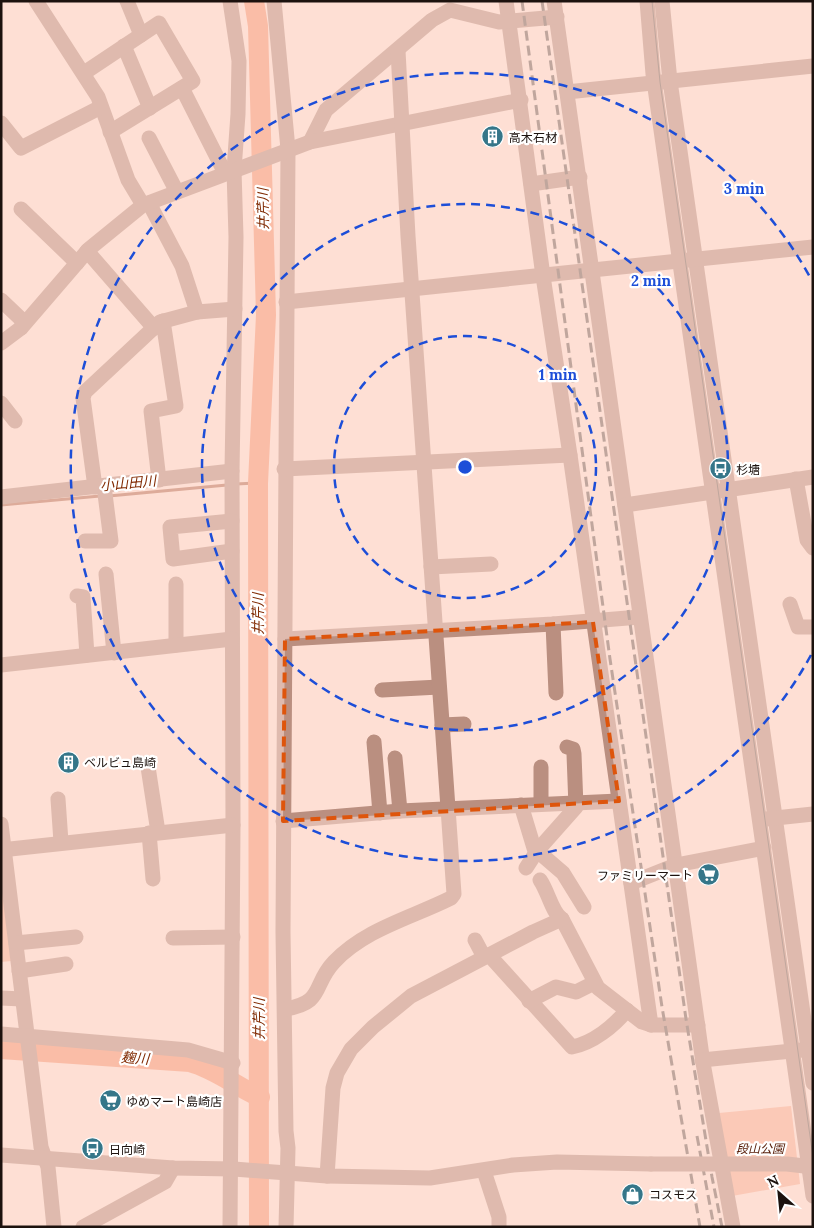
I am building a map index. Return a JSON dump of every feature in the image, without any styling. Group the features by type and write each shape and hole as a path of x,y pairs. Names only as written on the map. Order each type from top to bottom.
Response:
{"street":[{"path":"36,1 84,73 101,106 128,180 146,204 182,266 197,312"},
{"path":"127,1 141,35"},
{"path":"230,1 238,61 238,114 233,170 235,309 232,471 233,937 230,1227"},
{"path":"274,1 284,150 286,302 283,821 284,1172 286,1227"},
{"path":"506,1 521,100 543,276 651,1026"},
{"path":"554,1 702,1060 733,1227"},
{"path":"647,1 654,82 713,493 768,819 810,1047 813,1083"},
{"path":"662,1 670,81 729,490 768,819 764,848 813,1196"},
{"path":"310,142 326,110 398,51 432,20 450,10 499,22 557,17"},
{"path":"84,73 159,23 193,81 110,132"},
{"path":"124,46 150,108"},
{"path":"285,1009 309,1002 333,963 370,933 420,914 451,898 454,894 412,290 398,51"},
{"path":"567,92 813,66"},
{"path":"182,88 233,170"},
{"path":"1,343 21,328 88,251 122,220 146,204 284,150 310,142 401,122 521,100"},
{"path":"1,123 21,148 101,106"},
{"path":"149,138 177,192"},
{"path":"531,184 580,177"},
{"path":"21,209 77,263"},
{"path":"286,302 813,247"},
{"path":"88,251 158,324 176,406 151,411 159,480"},
{"path":"1,300 23,321 21,328"},
{"path":"85,540 111,541 83,398 85,392 158,324 197,312 235,309"},
{"path":"1,403 15,422"},
{"path":"284,469 570,455"},
{"path":"1,497 232,471"},
{"path":"625,505 813,477"},
{"path":"796,479 807,540 813,548"},
{"path":"232,521 170,527 173,559 232,551"},
{"path":"431,567 491,564"},
{"path":"106,574 114,652"},
{"path":"176,584 176,645"},
{"path":"77,596 83,597 87,655"},
{"path":"790,604 798,627 813,627"},
{"path":"285,639 593,622 640,617"},
{"path":"553,624 556,693"},
{"path":"1,665 232,639"},
{"path":"382,690 439,687"},
{"path":"442,725 464,724"},
{"path":"374,742 380,813"},
{"path":"526,868 537,851 563,824 578,802 574,754 573,750 567,747"},
{"path":"395,758 400,811"},
{"path":"148,767 154,879"},
{"path":"541,767 541,804"},
{"path":"58,799 61,842"},
{"path":"283,821 400,811 619,801"},
{"path":"521,805 537,851 563,873 584,907"},
{"path":"768,819 813,814"},
{"path":"1,824 29,1057 54,1227"},
{"path":"4,850 61,842 233,825"},
{"path":"630,884 676,865 764,848"},
{"path":"540,880 548,890 550,902 558,917 562,919 594,984 651,1026 698,1025"},
{"path":"327,1176 333,1088 337,1073 352,1049 373,1027 411,996 562,919"},
{"path":"16,943 76,937"},
{"path":"173,938 233,937"},
{"path":"474,940 572,1047 598,1035 616,1023 627,1010"},
{"path":"19,971 66,964"},
{"path":"529,1001 556,987 576,992 594,984"},
{"path":"1,998 22,999"},
{"path":"1,1034 27,1039 188,1050 232,1068"},
{"path":"702,1060 792,1052 810,1047"},
{"path":"1,1155 173,1168 232,1169 327,1176 430,1178 513,1165 557,1162 787,1164 813,1167"},
{"path":"83,1227 165,1182 173,1168"},
{"path":"484,1171 499,1217 499,1227"}],"highlighted area":[{"path":"593,622 619,801 283,821 285,639"}],"green space":[{"path":"1,878 11,961 1,962"},
{"name":"段山公園","path":"791,1106 800,1184 732,1196 719,1113"}],"waterway":[{"name":"井芹川","path":"254,1 258,26 266,315 258,483 259,1227"},
{"name":"小山田川","path":"236,484 258,483"},
{"name":"小山田川","path":"109,496 227,485"},
{"name":"小山田川","path":"1,505 100,496"},
{"name":"麹川","path":"1,1049 190,1062 208,1069 260,1097"}],"tram line":[{"path":"652,1 660,82 813,1157"}],"railway":[{"path":"522,1 610,659 662,1007 700,1227"},
{"path":"542,1 686,1019 722,1227"},
{"path":"697,1136 714,1227"}],"place":[{"name":"高木石材","path":"493,137"},
{"name":"杉塘","path":"720,469"},
{"name":"ベルビュ島崎","path":"68,762"},
{"name":"ファミリーマート","path":"709,875"},
{"name":"ゆめマート島崎店","path":"110,1101"},
{"name":"日向崎","path":"93,1149"},
{"name":"コスモス","path":"633,1194"}]}
